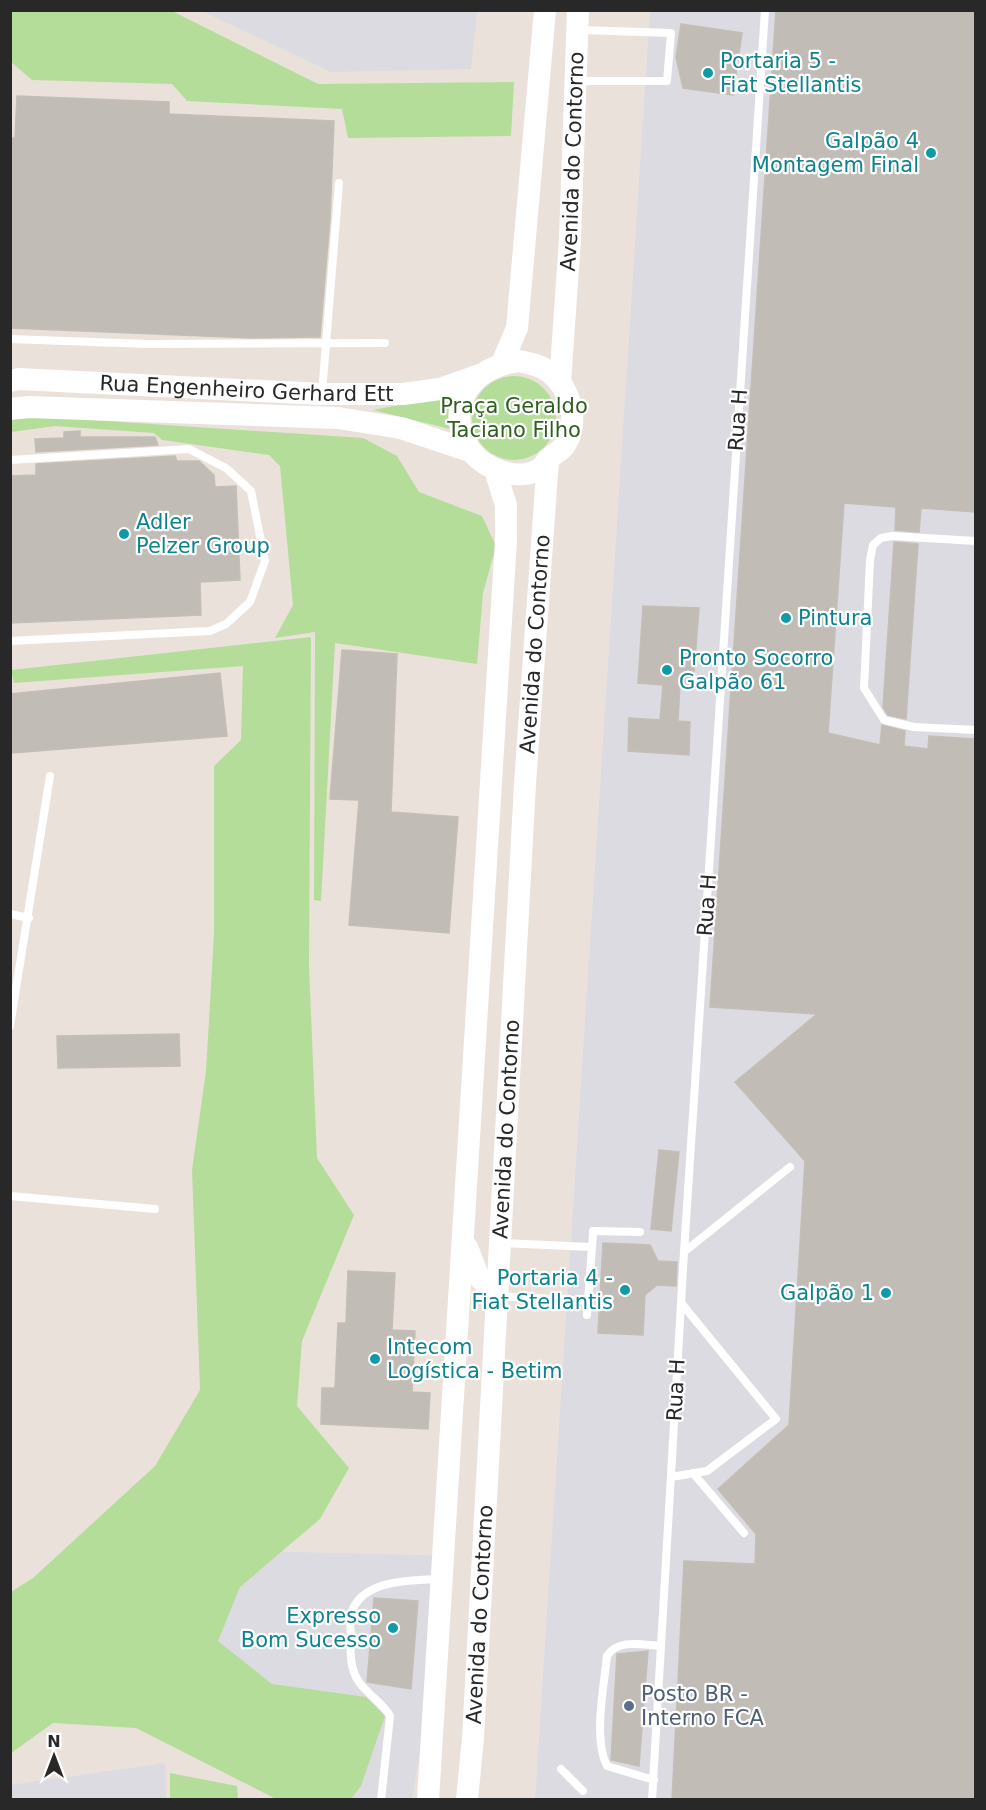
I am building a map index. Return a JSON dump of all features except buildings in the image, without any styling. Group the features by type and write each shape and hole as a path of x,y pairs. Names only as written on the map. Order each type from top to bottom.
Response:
{"street":[{"name":"Avenida do Contorno","path":"502,363 517,328 545,10"},
{"name":"Avenida do Contorno","path":"560,383 570,239 578,20"},
{"path":"519,361 534,364 549,372 560,383 569,398 572,414 571,431 564,446 541,468 526,473 495,470 481,462 470,451 462,436 460,411 468,387 479,375 502,363 519,361"},
{"name":"Rua Engenheiro Gerhard Ett","path":"10,381 31,380 322,394 403,394 440,389 479,375"},
{"name":"Rua Engenheiro Gerhard Ett","path":"10,409 28,407 338,418 401,428 470,451"},
{"name":"Avenida do Contorno","path":"467,1800 473,1738 525,784 548,459"},
{"name":"Avenida do Contorno","path":"428,1800 506,540 506,505 495,470"},
{"path":"464,1234 470,1259 478,1276 497,1296"}],"lane":[{"name":"Rua H","path":"652,1800 684,1252 765,10"},
{"path":"578,20 671,33 664,92"},
{"path":"575,81 667,81"},
{"path":"322,394 328,344 339,183"},
{"path":"10,339 148,344 385,343"},
{"path":"10,460 189,449 226,468 251,491 265,561 250,602 226,624 210,631 10,641"},
{"path":"975,541 880,538 873,545 870,560 864,688 885,720 914,727 975,730"},
{"path":"10,1026 50,776"},
{"path":"10,914 29,918"},
{"path":"684,1252 790,1167"},
{"path":"10,1196 155,1209"},
{"path":"587,1315 593,1233 640,1232"},
{"path":"500,1242 591,1247"},
{"path":"497,1296 588,1301"},
{"path":"671,1477 707,1471 776,1419 681,1304"},
{"path":"693,1473 744,1533"},
{"path":"381,1800 391,1729 390,1716 359,1682 350,1659 351,1614 360,1598 371,1590 411,1580 442,1579"},
{"path":"654,1780 607,1766 600,1754 601,1732 607,1656 611,1650 618,1644 662,1646"},
{"path":"561,1769 583,1791"}],"shaded area":[{"path":"202,11 477,11 471,69 331,72"},
{"path":"650,11 975,11 975,1799 535,1800"},
{"name":"Expresso Bom Sucesso","path":"254,1551 453,1556 412,1799 331,1799 225,1685 197,1626"},
{"path":"165,1763 166,1799 11,1799 11,1785"}],"green space":[{"path":"10,11 172,11 318,84 514,82 511,136 348,138 342,109 187,101 172,84 32,80 11,62"},
{"name":"Praça Geraldo Taciano Filho","path":"514,376 530,379 544,388 553,402 556,418 553,434 544,448 530,457 514,460 498,457 484,448 475,434 472,418 475,402 484,388 498,379"},
{"path":"452,395 450,429 373,410"},
{"path":"31,416 363,438 397,456 419,492 482,516 496,546 483,593 477,664 335,643 321,901 314,900 315,632 275,638 293,605 280,466 269,455 162,440 154,433 55,426 11,432 11,419"},
{"path":"311,637 309,966 317,1158 354,1215 302,1341 297,1406 349,1468 320,1519 240,1587 218,1641 272,1684 366,1697 385,1716 361,1786 350,1800 276,1799 136,1728 53,1723 10,1754 11,1592 33,1578 155,1466 200,1390 192,1170 206,1071 214,934 214,766 241,740 243,666 14,683 11,670"},
{"path":"170,1773 237,1786 238,1799 170,1799"}],"place":[{"name":"Portaria 5 - Fiat Stellantis","path":"708,73"},
{"name":"Galpão 4 Montagem Final","path":"931,153"},
{"name":"Adler Pelzer Group","path":"124,534"},
{"name":"Pintura","path":"786,618"},
{"name":"Pronto Socorro Galpão 61","path":"667,670"},
{"name":"Portaria 4 - Fiat Stellantis","path":"625,1290"},
{"name":"Galpão 1","path":"886,1293"},
{"name":"Intecom Logística - Betim","path":"375,1359"},
{"name":"Expresso Bom Sucesso","path":"393,1628"},
{"name":"Posto BR - Interno FCA","path":"629,1706"}]}
